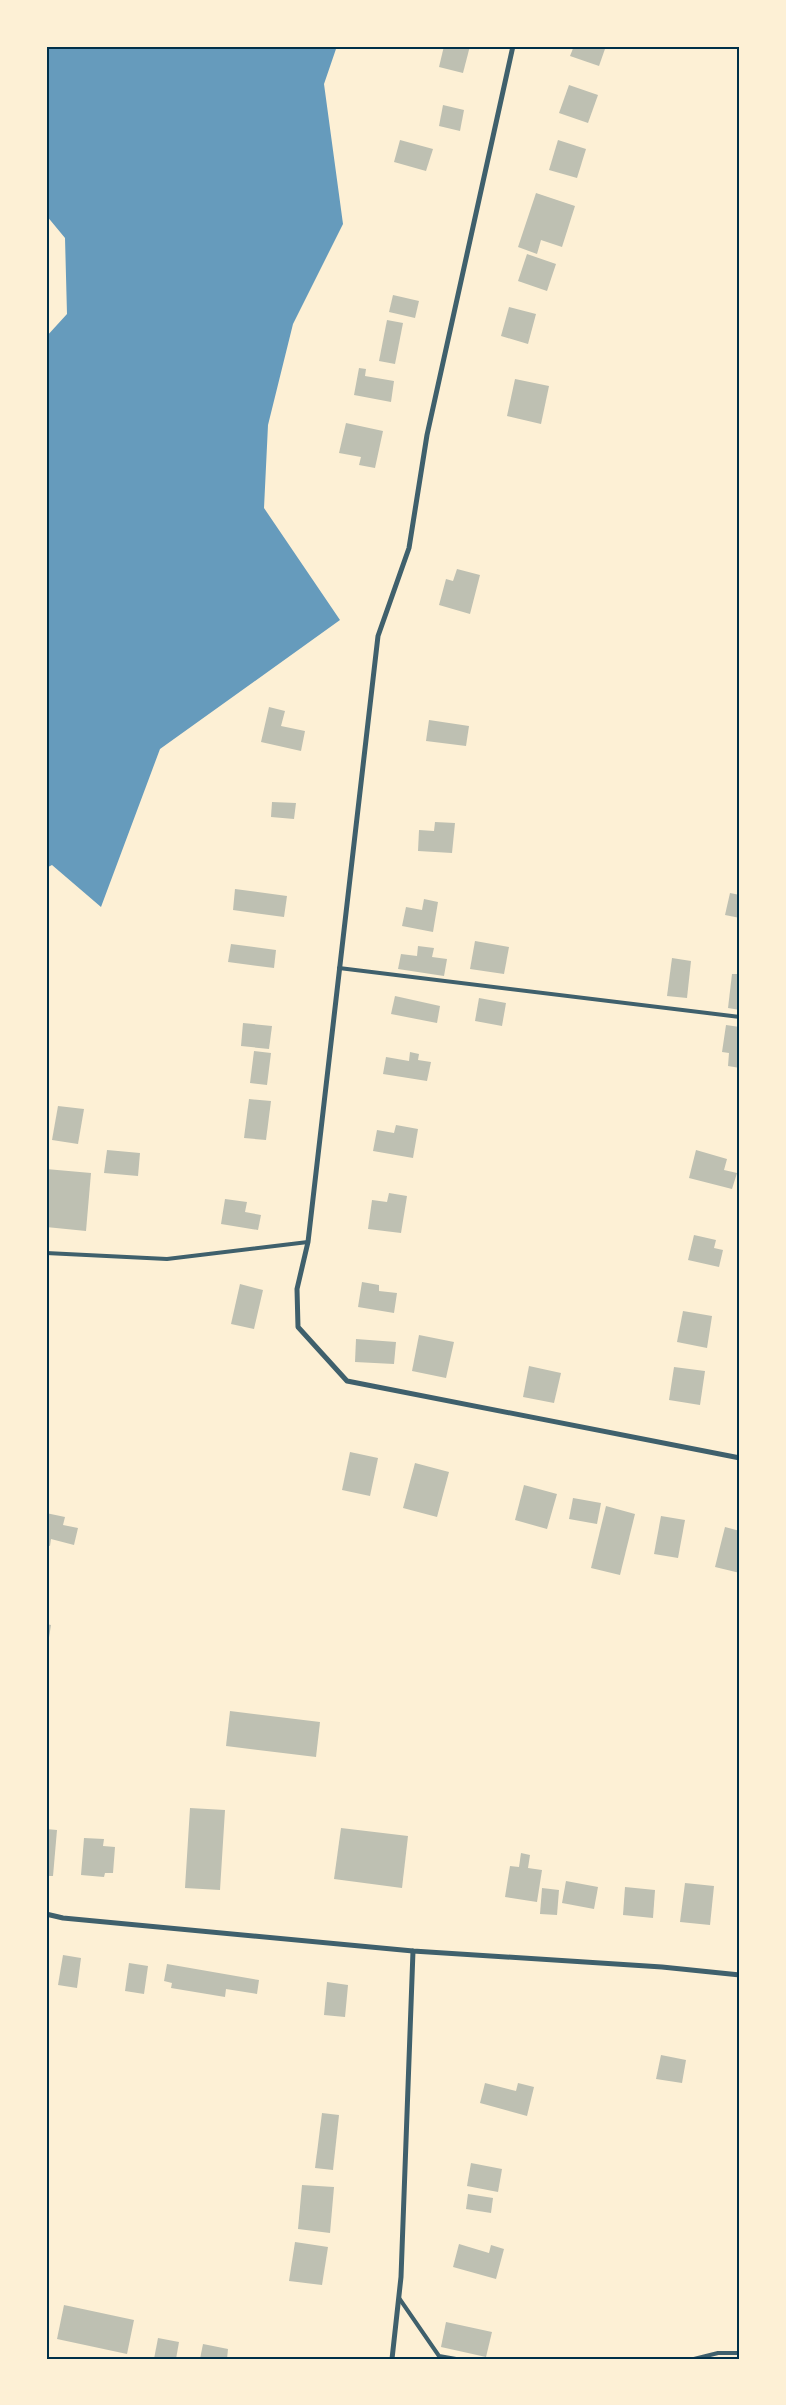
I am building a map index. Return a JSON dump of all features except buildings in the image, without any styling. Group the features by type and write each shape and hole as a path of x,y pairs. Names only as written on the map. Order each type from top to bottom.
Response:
{"street":[{"path":"513,46 427,435 409,548 378,636 308,1242 297,1289 298,1327 347,1381 740,1458"},
{"path":"46,1914 63,1918 413,1950 662,1967 740,1975"},
{"path":"392,2359 399,2298 413,1950"}],"lane":[{"path":"339,968 740,1016"},
{"path":"46,1253 167,1259 308,1242"},
{"path":"399,2298 439,2356 456,2359"},
{"path":"694,2359 718,2353 740,2353"}],"water":[{"path":"46,46 337,46 324,84 343,224 293,324 268,425 264,508 340,620 160,749 101,907 52,865 46,868 46,337 67,314 65,238 46,215"}]}
